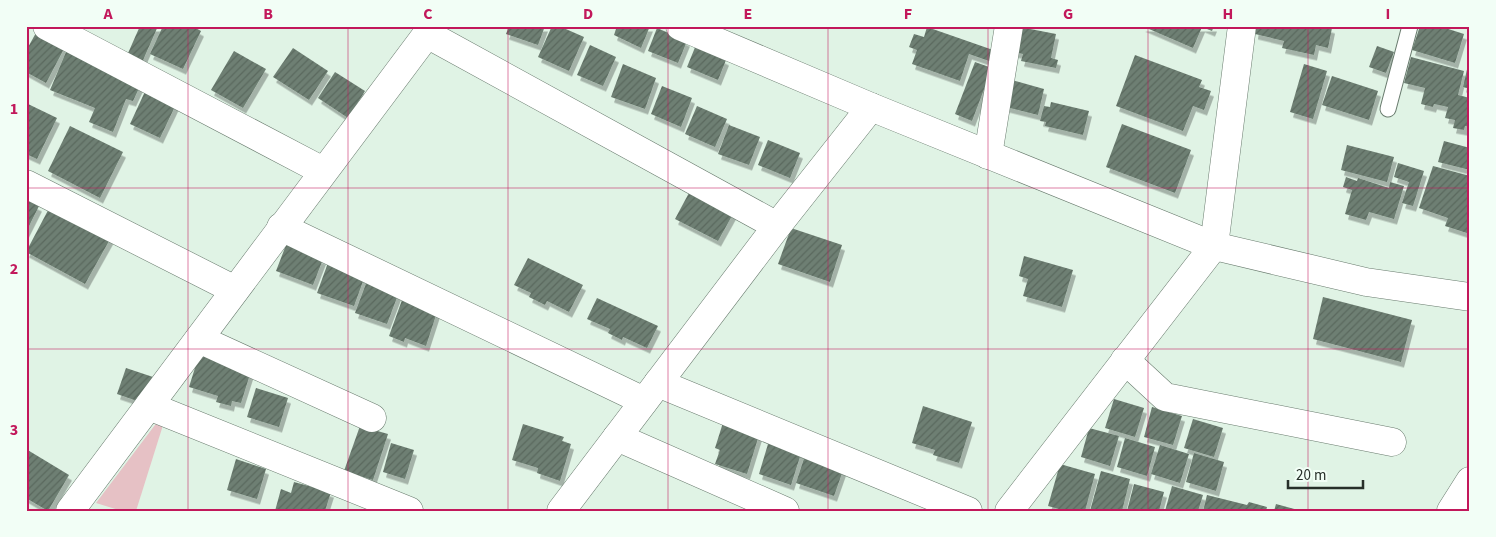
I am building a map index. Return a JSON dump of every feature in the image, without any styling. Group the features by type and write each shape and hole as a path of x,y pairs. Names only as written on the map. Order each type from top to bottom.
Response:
{"street":[{"path":"47,26 323,171"},
{"path":"988,155 1009,26"},
{"path":"1009,511 1214,246 1242,26"},
{"path":"695,29 871,107 1214,246 1366,282 1470,297"},
{"path":"70,511 430,30 778,226"},
{"path":"565,510 651,392 871,107"},
{"path":"26,184 235,290"},
{"path":"282,227 651,392 968,511"},
{"path":"199,339 372,418"},
{"path":"1125,360 1165,397 1392,442"},
{"path":"150,406 409,511"},
{"path":"617,437 785,511"},
{"path":"1451,511 1470,481"}],"lane":[{"path":"1388,109 1410,26"}],"shaded area":[{"path":"158,421 164,422 136,511 122,511 96,503"}],"building":[{"path":"140,26 158,26 140,67 125,60"},
{"path":"163,26 192,26 201,31 183,69 150,54"},
{"path":"509,26 545,26 538,45 506,34"},
{"path":"552,26 559,26 584,37 569,71 538,57"},
{"path":"617,26 650,26 641,48 614,35"},
{"path":"1142,26 1214,26 1212,31 1202,27 1193,48"},
{"path":"1256,26 1325,26 1332,28 1328,48 1316,45 1314,55 1282,48 1284,41 1255,34"},
{"path":"1420,26 1439,26 1464,34 1455,63 1412,50"},
{"path":"927,27 993,50 989,61 969,54 960,81 912,64 917,50 909,47 914,34 924,37"},
{"path":"1020,27 1056,34 1051,58 1058,60 1056,68 1021,61 1023,54 1014,52"},
{"path":"657,28 687,41 678,63 648,51"},
{"path":"37,31 66,45 46,83 26,72 26,51"},
{"path":"69,45 140,86 133,101 126,99 113,132 89,122 95,108 50,90"},
{"path":"590,45 616,57 603,86 577,75"},
{"path":"696,45 726,60 718,80 687,67"},
{"path":"1377,46 1394,52 1386,73 1369,67"},
{"path":"293,48 328,71 309,100 273,77"},
{"path":"234,51 266,69 243,108 211,90"},
{"path":"1135,55 1202,80 1199,87 1211,91 1204,110 1193,106 1183,131 1116,106"},
{"path":"1411,57 1464,71 1458,95 1470,98 1470,127 1465,126 1464,130 1453,128 1455,120 1445,118 1448,107 1434,104 1433,107 1421,104 1425,88 1404,83"},
{"path":"975,62 992,68 972,121 955,114"},
{"path":"623,64 656,78 645,109 611,97"},
{"path":"1304,64 1327,71 1313,119 1290,112"},
{"path":"1468,65 1470,66 1470,89 1463,87"},
{"path":"335,72 365,91 348,118 318,98"},
{"path":"1332,76 1378,91 1369,120 1322,105"},
{"path":"1012,80 1044,89 1038,115 1006,107"},
{"path":"148,85 178,100 160,138 130,124"},
{"path":"662,86 692,98 681,127 651,114"},
{"path":"1051,102 1089,111 1083,135 1045,126 1046,122 1040,121 1044,106 1050,107"},
{"path":"26,103 57,118 37,159 26,154"},
{"path":"697,106 727,119 715,147 685,134"},
{"path":"1122,124 1191,150 1175,193 1106,167"},
{"path":"729,125 760,137 749,165 718,154"},
{"path":"70,126 123,152 100,198 48,171"},
{"path":"768,140 800,153 790,178 758,165"},
{"path":"1444,141 1470,148 1470,170 1438,162"},
{"path":"1347,145 1394,157 1387,182 1341,170"},
{"path":"1398,163 1424,171 1413,206 1402,203 1409,182 1394,177"},
{"path":"1433,166 1470,176 1470,234 1445,226 1448,218 1419,208"},
{"path":"1346,177 1357,181 1358,178 1389,188 1390,182 1404,186 1394,219 1369,212 1366,220 1345,214 1352,190 1343,187"},
{"path":"690,191 733,214 718,241 675,219"},
{"path":"54,199 114,232 85,284 26,252"},
{"path":"26,200 39,206 26,232"},
{"path":"791,228 842,245 830,282 778,264"},
{"path":"286,245 323,259 313,285 276,271"},
{"path":"1024,256 1073,270 1062,307 1023,296 1028,279 1019,276"},
{"path":"528,258 583,285 569,312 547,301 545,305 529,297 531,293 514,285"},
{"path":"329,260 366,273 354,306 317,293"},
{"path":"367,281 399,292 387,324 355,313"},
{"path":"1323,297 1412,320 1401,362 1313,339"},
{"path":"597,298 658,326 647,348 623,337 622,340 608,333 610,329 587,319"},
{"path":"402,300 437,312 426,346 405,338 404,342 389,336"},
{"path":"199,355 251,371 241,403 232,401 231,406 216,402 218,396 189,387"},
{"path":"126,368 153,377 143,403 117,394"},
{"path":"256,388 288,398 279,427 247,417"},
{"path":"1114,399 1144,408 1135,437 1105,428"},
{"path":"923,406 972,422 959,463 933,455 935,450 912,443"},
{"path":"1152,407 1182,416 1173,445 1144,437"},
{"path":"727,410 763,422 747,474 715,464 720,450 715,448"},
{"path":"1193,419 1223,428 1214,457 1184,448"},
{"path":"523,424 564,437 562,441 571,444 560,481 537,473 538,468 512,460"},
{"path":"360,426 388,434 373,480 344,471"},
{"path":"1089,428 1119,436 1110,466 1081,457"},
{"path":"771,434 804,444 791,485 759,474"},
{"path":"1125,438 1155,447 1147,476 1117,467"},
{"path":"391,443 414,450 405,479 383,472"},
{"path":"1160,445 1189,454 1180,483 1151,474"},
{"path":"808,446 847,459 834,496 796,483"},
{"path":"26,449 69,475 48,511 26,498"},
{"path":"1194,453 1224,462 1216,491 1186,482"},
{"path":"236,459 266,469 257,499 227,490"},
{"path":"1060,464 1095,474 1085,511 1066,511 1048,506"},
{"path":"1101,471 1130,479 1122,511 1090,511"},
{"path":"294,482 331,492 325,511 275,511 281,489 291,493"},
{"path":"1134,484 1164,492 1159,511 1127,511"},
{"path":"1172,486 1203,495 1198,511 1165,511"},
{"path":"1207,495 1247,505 1249,502 1267,507 1266,511 1203,511"},
{"path":"1276,504 1298,510 1298,511 1274,511"}]}
